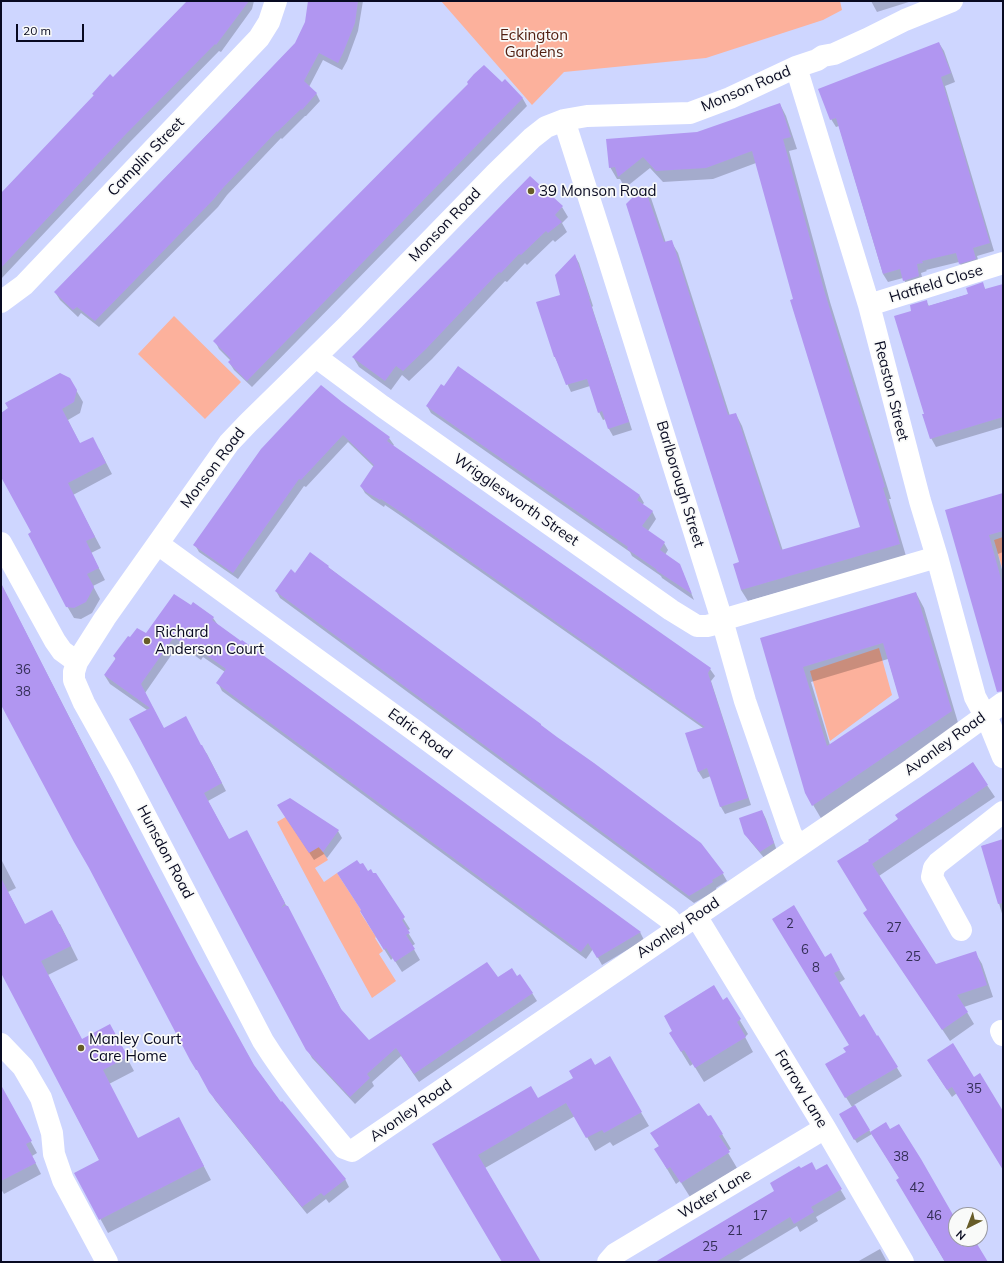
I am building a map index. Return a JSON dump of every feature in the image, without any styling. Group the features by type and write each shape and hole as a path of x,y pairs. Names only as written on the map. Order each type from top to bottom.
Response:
{"street":[{"name":"Camplin Street","path":"1,302 24,285 259,38 269,22 276,1"},
{"name":"Monson Road","path":"77,662 105,618 229,443 316,357 495,174 532,138 546,127 564,120 587,116 690,113 730,98 823,56 834,54 905,20 952,1"},
{"name":"Reaston Street","path":"796,68 869,305 920,501 937,557 975,697 1003,757"},
{"name":"Barlborough Street","path":"564,120 723,621 745,701 791,834 798,846"},
{"name":"Hatfield Close","path":"869,305 1003,263"},
{"name":"Wrigglesworth Street","path":"316,357 382,406 677,614 697,626 707,626 937,557"},
{"path":"1,542 55,641 62,651 77,662"},
{"name":"Edric Road","path":"158,544 420,734 662,913 677,929"},
{"name":"Hunsdon Road","path":"77,662 74,672 74,680 84,703 122,771 263,1041 299,1093 344,1148 352,1151"},
{"name":"Avonley Road","path":"352,1151 912,769 1003,703"},
{"path":"961,930 932,877 934,868 938,863 1003,812"},
{"name":"Farrow Lane","path":"696,916 825,1128 903,1262"},
{"path":"1,1044 23,1066 41,1098 52,1133 54,1154 63,1180 107,1262"},
{"name":"Water Lane","path":"608,1262 615,1254 825,1128"}],"green space":[{"name":"Eckington Gardens","path":"441,1 840,1 842,10 823,20 706,58 564,72 532,105"},
{"path":"174,316 241,382 205,419 138,354"},
{"path":"1003,537 1003,571 994,540"},
{"path":"879,648 892,695 830,741 810,671"},
{"path":"289,815 323,852 328,860 315,868 324,882 337,873 361,910 360,912 383,951 379,954 396,981 372,998 277,822"}],"building":[{"path":"187,1 249,1 216,45 215,44 125,135 1,268 1,193 94,95 92,94 110,74 113,77"},
{"path":"308,1 358,1 355,23 338,63 319,53 304,81 317,93 302,110 301,109 277,131 214,199 95,321 77,307 73,310 54,292 295,43 305,22"},
{"path":"939,42 951,73 941,77 990,243 973,248 976,259 959,264 956,253 922,261 923,263 917,264 919,276 903,281 900,269 883,274 836,118 830,120 818,89"},
{"path":"484,65 502,82 505,79 523,98 247,381 228,362 231,359 213,341 468,84 467,82"},
{"path":"780,103 791,137 783,139 824,290 885,487 883,488 900,544 741,590 733,564 739,562 626,204 644,186 664,242 672,240 728,415 736,413 781,550 860,527 790,300 793,299 752,151 706,168 656,171 643,157 618,177 615,167 609,168 606,139 697,132"},
{"path":"530,176 563,206 555,215 562,222 548,233 546,231 521,255 519,254 501,273 499,272 403,371 396,366 385,381 352,357 454,254"},
{"path":"575,254 629,422 608,429 602,411 598,413 587,379 566,385 554,357 536,302 560,295 555,275"},
{"path":"983,282 985,289 1003,284 1003,417 930,439 922,414 924,414 894,316 911,311 910,305 927,300 928,306 968,294 966,288"},
{"path":"458,366 640,495 637,500 653,511 642,526 665,542 660,550 680,564 692,594 627,549 628,547 426,406 441,384 444,386"},
{"path":"60,373 70,378 77,390 74,402 62,409 80,443 93,437 106,463 68,483 95,537 86,541 99,568 87,574 94,587 86,602 74,608 66,607 28,534 31,532 1,477 1,413 8,408 5,403"},
{"path":"321,385 390,437 387,441 711,668 708,673 748,798 720,807 707,768 698,772 685,733 705,727 399,511 381,499 380,500 366,492 360,486 374,465 343,435 301,480 299,479 233,573 193,545 261,449"},
{"path":"1003,493 1003,531 989,535 1003,586 1003,691 997,692 945,510"},
{"path":"310,552 329,566 328,567 701,843 724,873 712,880 713,882 689,896 275,591 291,569 295,573"},
{"path":"1,583 89,756 197,962 254,1065 281,1102 282,1101 346,1179 324,1196 321,1193 302,1207 209,1092 190,1060 1,705"},
{"path":"916,592 952,711 812,806 805,793 760,638","holes":["883,643 899,698 827,746 803,667"]},
{"path":"174,594 191,605 193,602 214,617 212,620 285,671 641,932 597,958 588,943 581,952 216,683 226,669 198,649 196,652 174,637 141,684 164,728 186,716 222,783 204,793 229,839 247,830 285,903 281,908 286,905 288,906 341,1009 369,1040 487,962 498,977 512,968 517,976 520,974 533,993 414,1074 396,1048 367,1074 370,1078 350,1097 306,1050 129,719 150,708 104,675 116,658 113,656 128,636 130,637 137,628 146,633"},
{"path":"973,762 988,785 872,864 936,964 976,951 987,985 957,995 968,1012 942,1030 863,913 867,910 837,861 869,841 868,840 898,819 895,815"},
{"path":"290,798 339,830 323,852 319,847 309,853 277,805"},
{"path":"762,810 774,843 760,852 744,834 739,818"},
{"path":"1003,839 1003,903 998,904 981,846"},
{"path":"357,860 360,864 363,863 368,871 371,869 373,873 376,873 405,917 402,920 410,933 406,935 415,949 395,962 386,948 384,950 360,911 361,910 337,873"},
{"name":"Manley Court Care Home","path":"1,878 25,924 52,910 71,946 41,961 82,1039 110,1024 128,1057 103,1070 138,1138 179,1117 204,1166 99,1220 74,1173 99,1160 1,973"},
{"path":"794,905 825,957 831,953 840,970 834,973 860,1017 864,1014 898,1067 845,1098 825,1064 846,1052 843,1048 849,1045 772,919"},
{"path":"714,985 723,1000 727,997 741,1019 737,1022 746,1037 695,1068 684,1050 681,1052 669,1033 672,1031 664,1016"},
{"path":"953,1043 974,1077 980,1073 1003,1111 1003,1170 952,1087 947,1090 927,1060"},
{"path":"610,1056 642,1112 604,1133 602,1130 586,1138 566,1103 478,1155 541,1262 502,1262 432,1144 531,1086 538,1098 573,1078 569,1071 591,1058 595,1065"},
{"path":"1,1085 32,1141 26,1144 36,1163 1,1181"},
{"path":"699,1103 708,1116 711,1115 723,1134 719,1136 730,1152 681,1183 670,1167 667,1169 654,1149 659,1146 650,1133"},
{"path":"855,1105 870,1130 854,1140 839,1114"},
{"path":"886,1122 890,1129 899,1124 949,1207 948,1247 979,1247 988,1262 945,1262 896,1180 899,1178 870,1132"},
{"path":"812,1162 816,1170 827,1164 842,1189 811,1207 814,1212 794,1224 790,1217 716,1262 655,1262 774,1191 770,1183 799,1166 801,1168"}],"place":[{"name":"39 Monson Road","path":"531,191"},
{"name":"Richard Anderson Court","path":"147,641"},
{"name":"Manley Court Care Home","path":"81,1048"}]}
